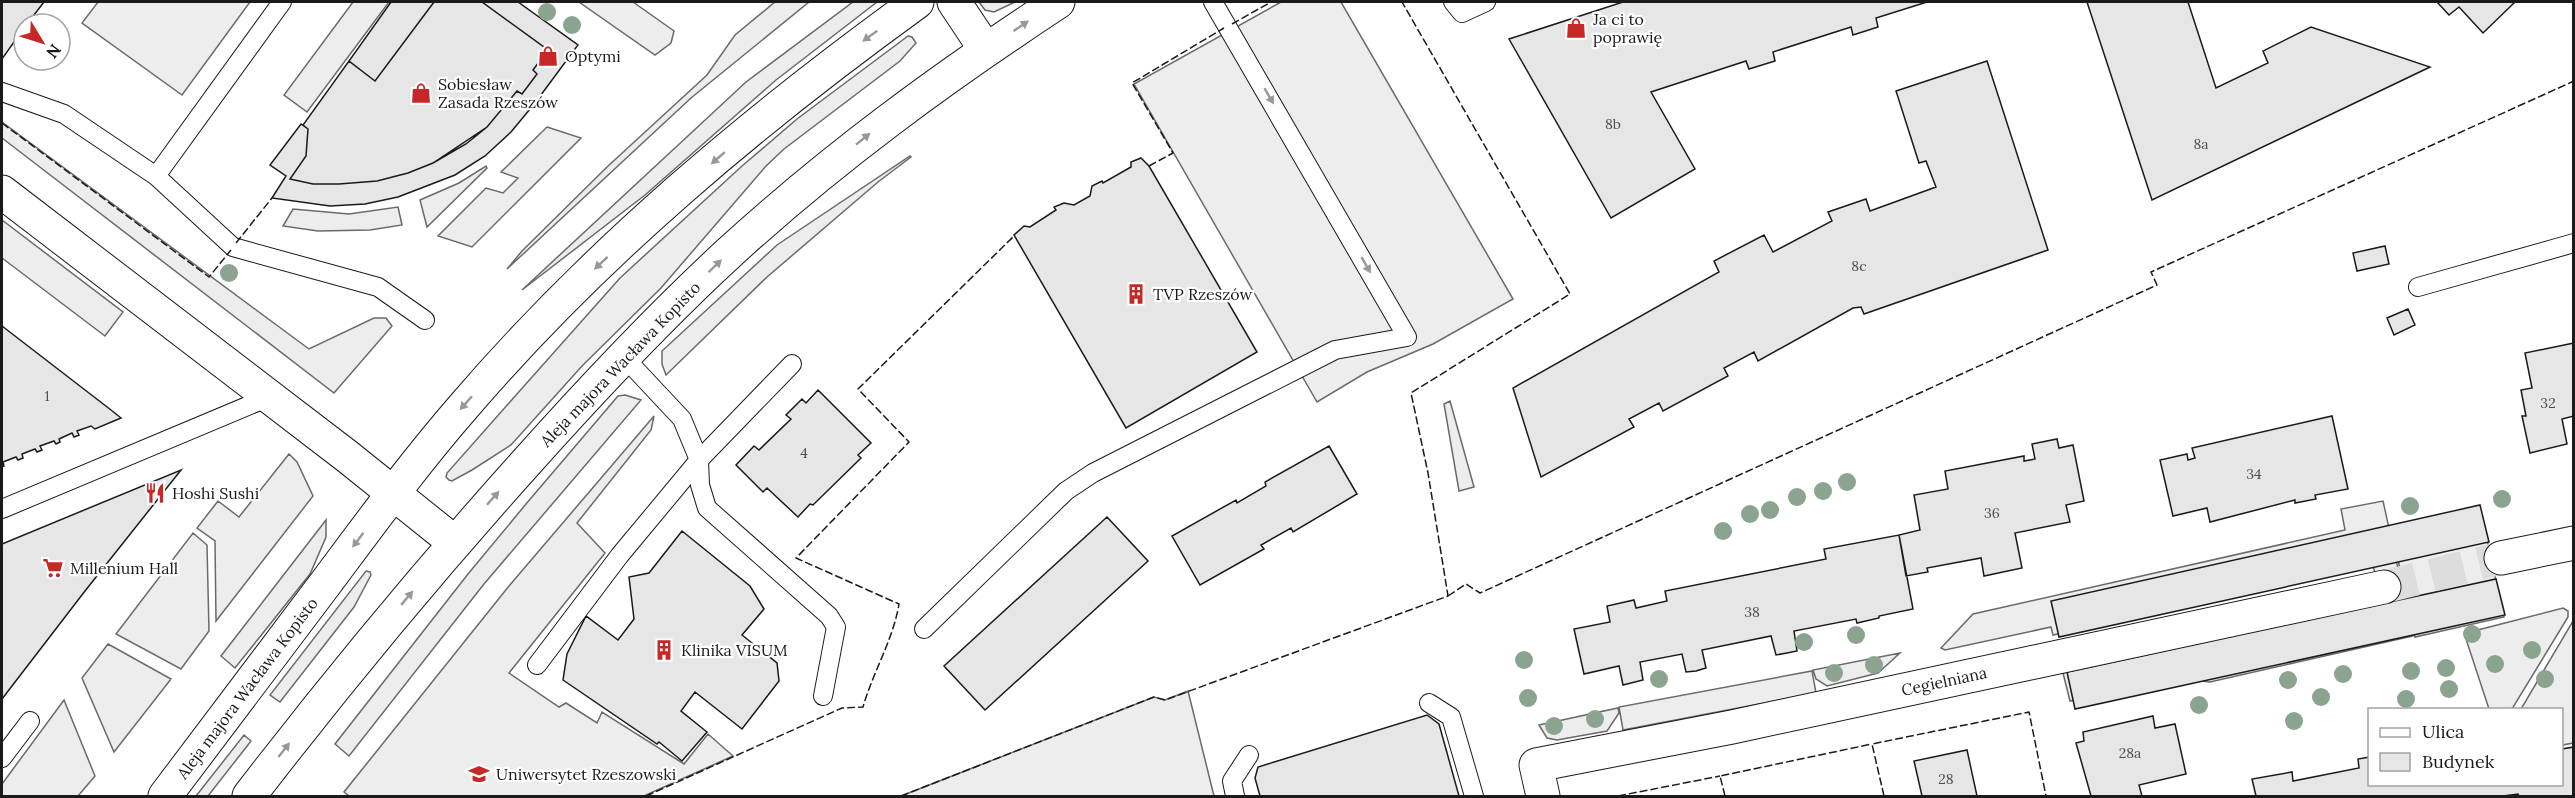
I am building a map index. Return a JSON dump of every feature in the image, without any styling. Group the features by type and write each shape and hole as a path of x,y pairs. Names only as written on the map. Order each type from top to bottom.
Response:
{"main road":[{"name":"Aleja majora Wacława Kopisto","path":"165,796 393,493 484,383 562,299 789,97 917,2"},
{"path":"954,2 986,50"},
{"name":"Aleja majora Wacława Kopisto","path":"249,796 366,646 454,542 623,356 730,252 880,125 1058,2"},
{"path":"2,192 454,542"},
{"path":"2502,558 2574,543"},
{"name":"Cegielniana","path":"1544,796 1536,765 1732,727 2384,586"}],"lane":[{"path":"156,176 282,2"},
{"path":"924,629 1066,491 1093,474 1335,350 1407,338 1213,2"},
{"path":"1453,2 1462,13 1486,2"},
{"path":"2,92 64,114 156,176 233,247 378,287 425,320"},
{"path":"2418,287 2574,243"},
{"path":"623,356 682,419 699,460 700,485 707,508 829,616 836,627 824,696"},
{"path":"537,665 620,555 699,460 792,364"},
{"path":"2,509 269,397"},
{"path":"1429,703 1451,717 1474,796"},
{"path":"2,758 30,721"},
{"path":"1235,796 1232,781 1248,755"}],"shaded area":[{"path":"98,2 250,2 182,95 82,23"},
{"path":"353,2 389,2 307,112 284,95"},
{"path":"579,2 633,2 674,31 671,43 655,55"},
{"path":"775,2 809,2 691,98 507,269 522,251 607,167 707,75 735,35"},
{"path":"853,2 877,2 776,80 645,195 522,290 746,82"},
{"path":"979,2 1015,2 994,12 985,10"},
{"path":"1281,2 1341,2 1513,299 1433,344 1367,372 1317,402 1134,84"},
{"path":"908,36 912,37 916,43 900,61 784,149 766,166 661,288 582,366 511,445 452,481 446,477 447,473 620,278 797,119"},
{"path":"2,122 309,349 374,318 386,318 392,326 334,393 2,138"},
{"path":"547,127 581,138 472,247 438,236 486,188 503,193 518,178 501,172"},
{"path":"910,156 767,277 666,375 662,364 662,351 777,245"},
{"path":"486,166 487,168 427,227 420,200 459,183"},
{"path":"398,207 402,225 370,230 318,231 283,226 293,209 349,214"},
{"path":"2,220 123,312 105,336 2,258"},
{"path":"625,395 641,400 484,584 349,756 335,744 526,504 618,396"},
{"path":"1450,401 1474,487 1459,491 1444,404"},
{"path":"654,416 651,430 577,523 605,553 509,673 559,707 566,703 597,723 602,712 684,764 708,734 733,756 644,796 349,796 344,792 509,586"},
{"path":"289,454 297,462 313,496 216,621 215,541 197,528 218,501 239,517"},
{"path":"2383,501 2413,636 2210,682 2176,678 2070,701 2063,673 2382,603 2373,565 2053,635 2051,627 1945,650 1941,648 1973,614 2345,530 2341,509"},
{"path":"2480,508 2504,617 2415,637 2391,528"},
{"path":"326,520 326,537 310,574 235,668 221,656"},
{"path":"193,533 207,545 209,631 181,669 116,634"},
{"path":"366,571 371,575 354,607 280,702 270,695"},
{"path":"2563,608 2568,611 2568,617 2513,708 2489,708 2466,639 2470,632"},
{"path":"2573,621 2573,743 2563,745 2563,708 2522,708"},
{"path":"108,644 171,679 114,752 82,678"},
{"path":"1900,653 1878,673 1827,686 1816,679 1813,670"},
{"path":"1812,671 1816,693 1623,730 1619,707"},
{"path":"1188,691 1214,796 901,796 1154,697 1165,700"},
{"path":"64,700 95,776 78,796 2,796 2,784"},
{"path":"1618,708 1619,713 1607,731 1557,740 1547,738 1539,725"},
{"path":"244,735 251,741 208,796 196,796"}],"building":[{"path":"2,2 44,2 36,12 12,12 12,45 2,59"},
{"path":"391,2 434,2 375,81 349,61"},
{"name":"Sobiesław Zasada Rzeszów","path":"434,2 482,2 548,50 533,70 537,74 522,94 517,91 487,127 466,144 433,163 408,173 377,181 339,184 313,184 290,179 306,156 308,129 303,125 349,61 375,81"},
{"path":"482,2 518,2 578,45 511,132 485,156 455,175 398,197 365,204 330,206 272,198 286,176 270,165 301,124 308,129 306,156 290,179 313,184 377,181 408,173 433,163 487,127 517,91 522,94 537,74 533,70 548,50"},
{"path":"1623,2 1927,2 1876,18 1878,27 1853,35 1851,27 1773,52 1775,61 1749,69 1746,61 1651,92 1695,169 1611,218 1509,39"},
{"path":"2087,2 2188,2 2216,88 2268,63 2263,51 2311,27 2430,67 2152,200"},
{"path":"2437,2 2515,2 2483,33 2459,7 2449,15"},
{"path":"1987,61 2048,250 1864,314 1861,307 1853,308 1758,361 1754,352 1724,368 1728,376 1663,411 1659,403 1629,419 1634,427 1541,477 1513,388 1719,272 1714,261 1764,235 1773,252 1832,221 1828,212 1866,199 1870,211 1936,187 1926,161 1919,163 1896,91"},
{"name":"TVP Rzeszów","path":"1141,158 1149,166 1257,352 1126,428 1014,235 1024,226 1030,227 1056,210 1054,207 1064,203 1074,205 1090,196 1092,186 1102,181 1103,183 1131,167 1131,162"},
{"path":"2385,246 2389,264 2357,271 2353,253"},
{"path":"2408,309 2415,325 2394,335 2387,318"},
{"path":"2,326 121,418 95,429 91,426 77,431 79,435 74,437 72,433 59,439 60,442 56,444 54,441 40,446 42,450 37,452 35,449 22,454 23,458 18,460 16,457 3,462 2,467"},
{"path":"2574,343 2574,416 2562,419 2567,444 2530,453 2522,416 2526,416 2521,390 2532,388 2525,353"},
{"path":"818,390 871,443 858,455 861,458 798,517 767,488 763,492 736,465 754,446 759,450 791,419 786,415 802,399 806,403"},
{"path":"2332,416 2348,489 2315,495 2316,499 2295,503 2295,500 2210,522 2207,508 2173,516 2160,460 2187,454 2188,460 2195,458 2192,448"},
{"path":"2057,439 2059,448 2073,445 2084,501 2066,505 2070,522 2015,533 2022,568 1984,576 1981,558 1927,568 1928,572 1906,576 1899,535 1920,530 1914,495 1948,489 1945,471 2024,456 2024,461 2035,459 2032,444"},
{"path":"1329,446 1357,494 1293,532 1291,528 1261,545 1264,549 1200,585 1172,536 1236,500 1237,503 1266,486 1265,482"},
{"name":"Millenium Hall","path":"181,470 85,591 2,699 2,544"},
{"path":"2480,505 2489,542 2059,637 2051,601"},
{"path":"1107,517 1148,561 985,710 944,666"},
{"name":"Klinika VISUM","path":"682,531 750,586 764,609 742,635 777,663 779,681 742,729 695,692 681,711 707,732 682,761 659,742 657,744 563,680 567,654 586,616 618,640 634,619 629,577 649,573"},
{"path":"1899,535 1913,609 1857,623 1856,619 1794,631 1797,651 1787,653 1776,655 1771,636 1702,650 1706,668 1696,671 1686,672 1682,654 1640,662 1643,680 1623,685 1619,666 1584,674 1574,629 1610,622 1607,606 1634,600 1636,608 1667,601 1665,591 1826,559 1824,549"},
{"path":"2496,579 2505,615 2075,709 2067,672"},
{"path":"1427,715 1439,724 1459,796 1260,796 1255,778 1258,767"},
{"path":"2153,716 2155,728 2175,724 2186,774 2139,785 2142,796 2091,796 2076,743 2084,741 2083,732"},
{"path":"2574,747 2574,796 2519,796 2518,794 2503,796 2256,796 2252,779 2292,772 2293,781 2359,768 2358,759 2368,757 2368,786 2563,786 2563,749"},
{"path":"1967,750 1977,796 1922,796 1914,761"}],"tunnel":[{"path":"2384,587 2501,558"}],"fence":[{"path":"1232,24 1271,2"},
{"path":"901,796 1154,697 1165,700 1448,596 1428,473 1411,393 1570,294 1402,2"},
{"path":"1149,166 1173,153 1132,83 1224,28"},
{"path":"1448,596 1466,584 1480,593 2157,285 2151,272 2574,81"},
{"path":"2,123 209,277 231,250"},
{"path":"236,243 272,198"},
{"path":"646,796 842,708 863,707 892,630 899,604 796,558 909,442 858,389 1014,236"},
{"path":"1884,796 1872,744 2029,712 2046,796"},
{"path":"1725,796 1720,776 1872,744"},
{"path":"1618,796 1720,776"}],"place":[{"name":"Ja ci to poprawię","path":"1576,28"},
{"name":"Optymi","path":"548,56"},
{"name":"Sobiesław Zasada Rzeszów","path":"421,93"},
{"name":"TVP Rzeszów","path":"1136,294"},
{"name":"Hoshi Sushi","path":"155,493"},
{"name":"Millenium Hall","path":"53,568"},
{"name":"Klinika VISUM","path":"664,650"},
{"name":"Uniwersytet Rzeszowski","path":"479,774"}]}
